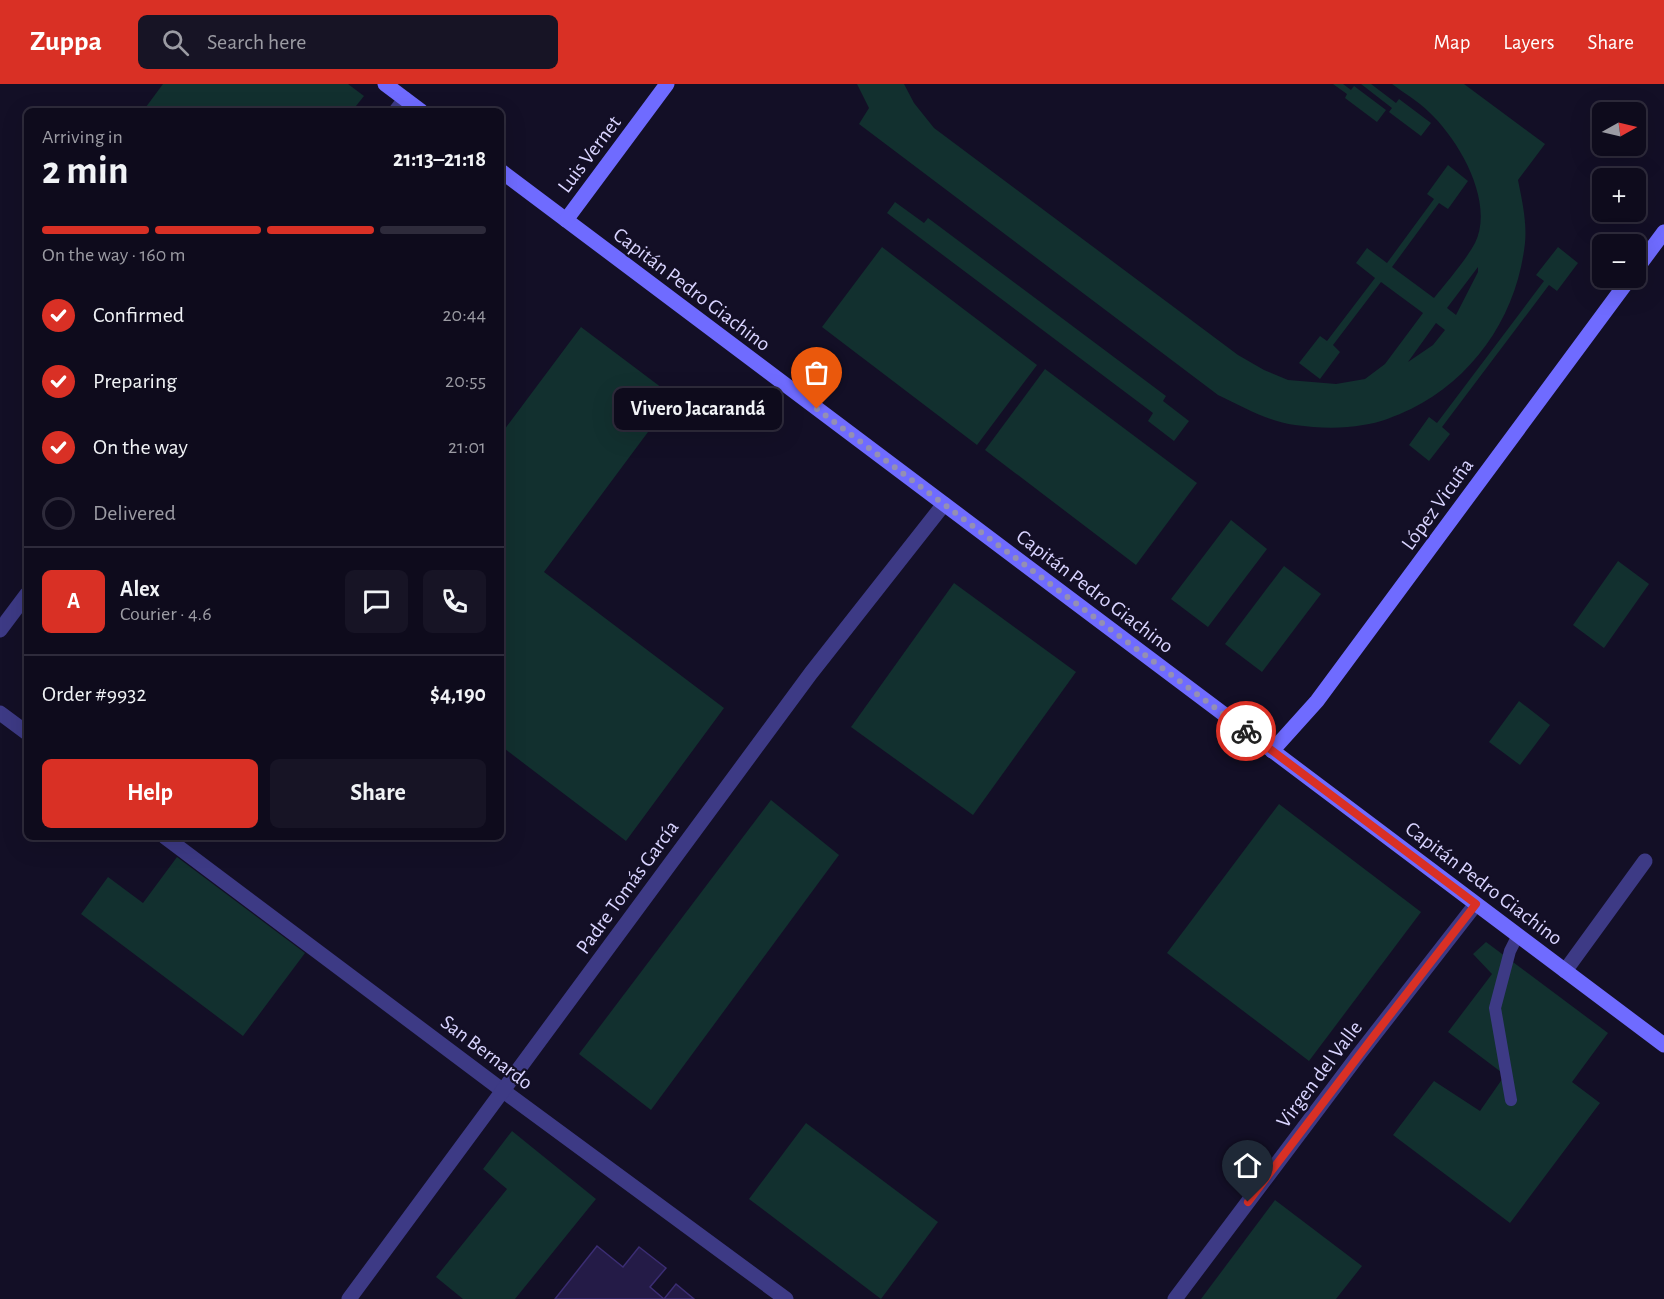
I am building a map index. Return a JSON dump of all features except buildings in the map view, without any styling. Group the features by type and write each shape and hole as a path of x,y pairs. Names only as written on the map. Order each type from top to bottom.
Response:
{"street":[{"path":"385,84 400,105"},
{"name":"Luis Vernet","path":"566,220 667,84"},
{"name":"Capitán Pedro Giachino","path":"504,173 1664,1045"},
{"path":"1646,256 1664,232"},
{"name":"López Vicuña","path":"1272,751 1317,701 1623,288"},
{"name":"Padre Tomás García","path":"349,1299 811,673 944,504"},
{"path":"0,630 24,598"},
{"path":"0,713 24,731"},
{"name":"San Bernardo","path":"169,840 502,1090 786,1299"},
{"path":"1565,971 1645,861"},
{"name":"Virgen del Valle","path":"1175,1299 1476,904"}],"lane":[{"path":"1511,1100 1495,1008 1510,951 1518,935"}],"green space":[{"path":"163,84 348,84 364,96 354,108 145,108"},
{"path":"857,84 904,84 914,103 934,128 1238,355 1288,380 1336,384 1365,379 1385,364 1423,313 1381,282 1333,345 1340,352 1320,379 1299,363 1320,336 1327,341 1375,278 1356,263 1367,248 1387,263 1434,199 1427,194 1448,165 1468,181 1448,209 1439,203 1392,267 1434,298 1471,250 1480,227 1477,191 1462,155 1452,139 1429,112 1392,84 1464,84 1545,144 1518,180 1524,211 1525,243 1513,295 1489,341 1455,380 1434,396 1411,409 1369,424 1320,427 1295,425 1275,420 1218,395 859,124 869,108","holes":["1478,267 1478,272 1456,315 1447,308","1436,323 1445,330 1433,345 1408,362"]},
{"path":"1333,84 1343,84 1351,90 1354,86 1386,110 1377,122 1345,98 1347,94"},
{"path":"1361,84 1371,84 1396,103 1399,99 1431,123 1421,136 1389,112 1392,108"},
{"path":"895,202 924,223 928,218 1166,396 1163,401 1189,421 1174,441 1148,421 1153,413 887,213"},
{"path":"882,247 1037,365 977,445 822,327"},
{"path":"1558,247 1578,263 1557,291 1549,285 1442,427 1450,434 1429,461 1409,445 1429,417 1437,423 1544,281 1536,275"},
{"path":"581,327 674,397 544,572 724,708 626,841 504,748 504,430"},
{"path":"1045,369 1197,483 1136,565 985,450"},
{"path":"1231,520 1267,549 1208,627 1171,599"},
{"path":"1618,561 1649,584 1604,648 1573,625"},
{"path":"1284,566 1321,594 1262,672 1225,644"},
{"path":"954,583 1076,672 973,815 851,727"},
{"path":"1519,701 1550,725 1520,765 1489,742"},
{"path":"771,800 839,855 651,1110 579,1054"},
{"path":"1279,804 1421,912 1309,1061 1167,953"},
{"path":"177,857 305,953 243,1036 81,914 108,877 143,903"},
{"path":"1486,942 1608,1033 1572,1082 1600,1103 1510,1223 1393,1135 1434,1081 1480,1111 1505,1075 1448,1032 1492,974 1473,954"},
{"path":"806,1123 938,1222 881,1299 749,1199"},
{"path":"512,1131 596,1199 515,1299 463,1299 436,1277 507,1189 483,1169"},
{"path":"1275,1200 1362,1266 1336,1299 1201,1299"}],"way so far":[{"path":"817,409 1246,731"}],"place":[{"name":"Vivero Jacarandá","path":"817,409"}],"route":[{"path":"1246,731 1476,904 1248,1202"}]}
